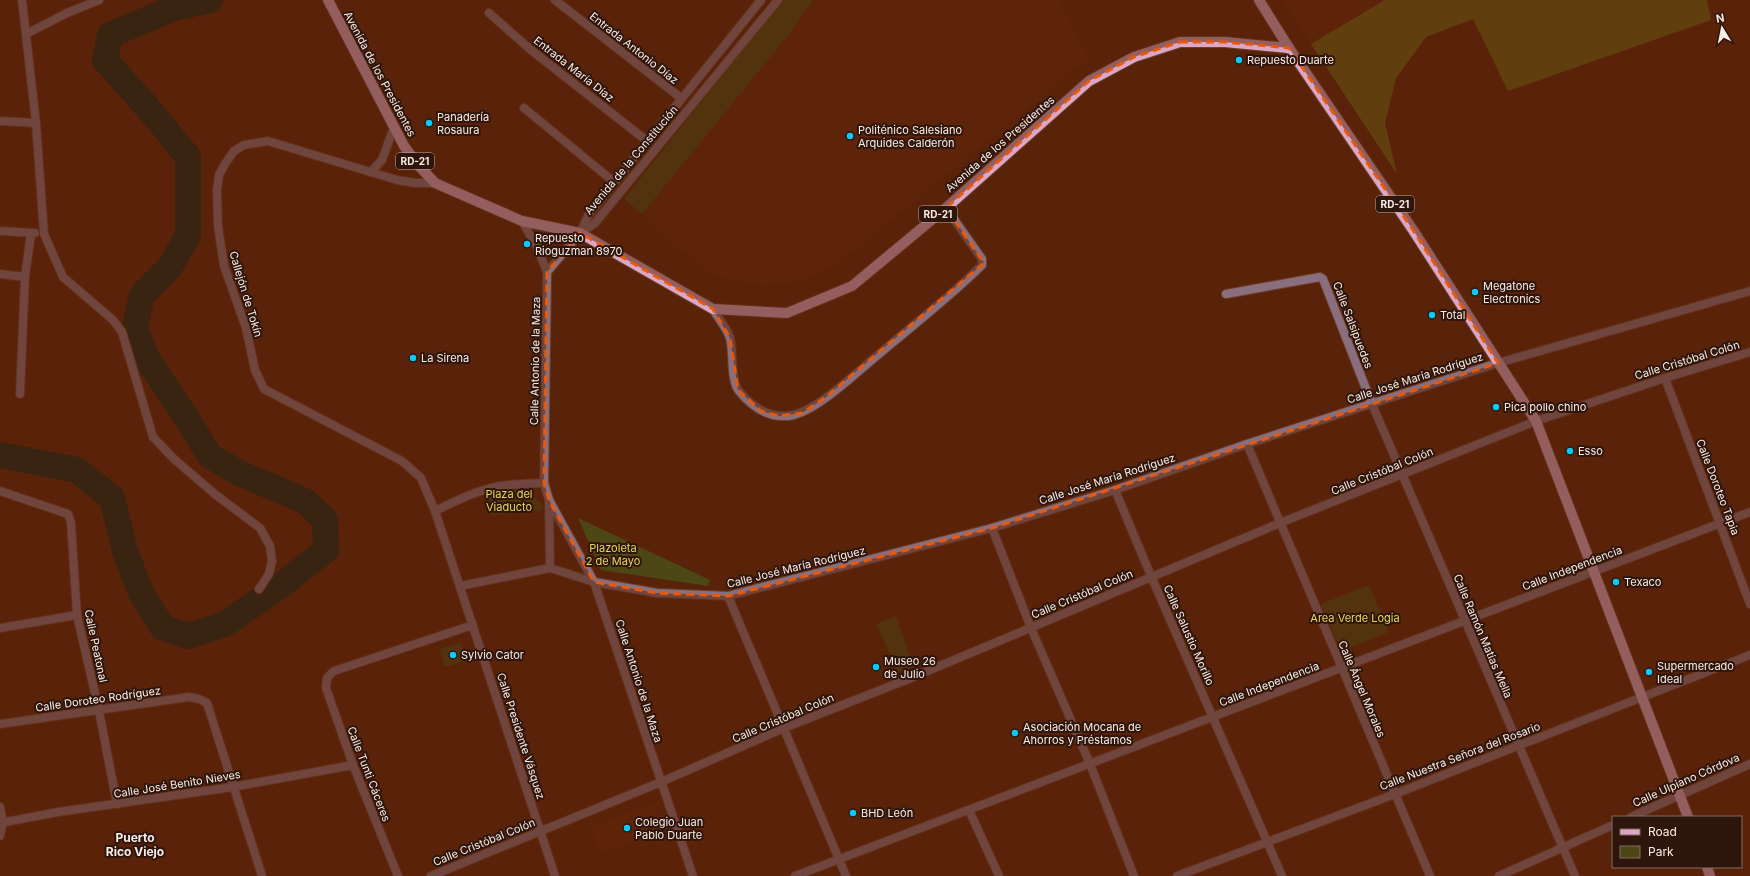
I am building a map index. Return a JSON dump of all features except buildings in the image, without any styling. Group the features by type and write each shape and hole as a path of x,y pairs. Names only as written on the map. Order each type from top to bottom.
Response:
{"main road":[{"name":"Avenida de los Presidentes","path":"328,0 404,146 435,183 522,221 580,233 713,309 787,313 852,286 946,208 1089,81 1134,57 1180,42 1225,42 1289,48"},
{"path":"1259,0 1289,48"},
{"name":"RD-21","path":"1289,48 1413,230 1536,421 1688,816"}],"street":[{"path":"22,0 36,123 44,234 63,277 113,320 122,332 153,437 174,459 216,495 260,528 270,546 272,561 269,574 259,589"},
{"path":"26,34 67,12 99,0"},
{"name":"Entrada Antonio Díaz","path":"555,0 681,98"},
{"name":"Avenida de la Constitución","path":"580,233 589,214 761,0"},
{"name":"Avenida de la Constitución","path":"580,233 595,222 778,0"},
{"name":"Entrada María Díaz","path":"489,13 531,50 647,140"},
{"path":"524,108 614,182"},
{"path":"0,121 36,123"},
{"path":"371,172 382,160 394,127"},
{"name":"Callejón de Tokín","path":"435,183 415,183 397,180 268,141 244,145 234,151 219,175 216,190 218,226 224,266 246,328 255,370 264,389 402,461 421,478 435,511"},
{"path":"713,309 730,338 735,382 738,390 756,408 766,414 792,416 802,413 849,380 982,265 982,259 946,208"},
{"path":"522,221 537,247 547,272 580,233"},
{"path":"0,231 44,234"},
{"path":"20,394 25,276 31,233"},
{"name":"Calle Antonio de la Maza","path":"547,272 544,482 549,500 594,582 662,782 692,876"},
{"path":"0,274 25,276"},
{"name":"Calle Salsipuedes","path":"1226,294 1320,277 1322,278 1372,404"},
{"name":"Calle José María Rodríguez","path":"460,586 550,568 594,582 657,593 728,596 992,528 1115,490 1247,444 1498,363 1750,291"},
{"name":"Calle Cristóbal Colón","path":"431,876 662,782 784,728 1031,628 1151,576 1536,421 1665,378 1750,352"},
{"name":"Calle Doroteo Tapia","path":"1665,378 1750,604"},
{"name":"Calle Ramón Matías Mella","path":"1372,404 1517,745 1575,876"},
{"name":"Calle Ángel Morales","path":"1247,444 1430,876"},
{"path":"435,511 464,497 485,490 506,485 544,482"},
{"name":"Calle Salustio Morillo","path":"1115,490 1282,876"},
{"name":"Calle Peatonal","path":"0,491 68,514 71,523 77,615 99,711 117,804"},
{"name":"Calle Antonio de la Maza","path":"549,500 550,568"},
{"name":"Calle Presidente Vásquez","path":"435,511 555,876"},
{"name":"Calle Independencia","path":"796,876 1750,512"},
{"path":"992,528 1031,628 1090,764 1134,876"},
{"path":"728,596 846,876"},
{"path":"0,628 77,615"},
{"name":"Calle Tunti Cáceres","path":"398,876 353,765 326,688 327,678 334,672 472,625"},
{"name":"Calle Nuestra Señora del Rosario","path":"1177,876 1395,794 1750,655"},
{"name":"Calle Doroteo Rodríguez","path":"0,724 189,697 199,698 206,703 233,787"},
{"name":"Calle Ulpiano Córdova","path":"1633,816 1750,764"},
{"name":"Calle José Benito Nieves","path":"2,823 58,812 233,787 353,765"},
{"path":"233,787 262,876"},
{"path":"0,807 2,823 0,836"},
{"path":"969,810 999,876"},
{"path":"1499,876 1612,825"}],"highlighted area":[{"path":"1180,42 1225,42 1289,48 1413,230 1498,363 992,528 728,596 657,593 594,582 549,500 544,483 547,272 580,233 713,309 730,338 738,390 761,411 779,416 802,413 826,397 984,263 946,208 1089,81 1134,57"}],"shaded area":[{"name":"Politénico Salesiano Arquides Calderón","path":"813,0 1059,0 1088,58 846,257 820,274 792,283 760,285 707,273 642,214 794,28"},
{"path":"1283,0 1385,0 1311,44"},
{"path":"1385,0 1707,0 1711,20 1508,91 1473,19 1426,37 1396,78 1385,123 1397,174 1311,44"},
{"name":"Colegio Juan Pablo Duarte","path":"653,803 664,829 602,854 591,827"}],"green space":[{"path":"782,0 813,0 794,28 642,214 624,199"},
{"name":"Plaza del Viaducto","path":"510,488 524,491 531,495 542,504 542,510 492,515 488,491"},
{"name":"Plazoleta 2 de Mayo","path":"578,518 710,580 708,586 601,570"},
{"name":"Area Verde Logia","path":"1369,585 1389,632 1341,651 1321,604"},
{"path":"896,616 913,665 898,672 876,624"},
{"name":"Sylvio Cator","path":"461,643 466,661 445,667 439,649"}],"waterway":[{"path":"0,455 77,470 112,498 125,551 141,593 163,628 189,636 225,624 280,586 326,550 325,520 305,501 241,474 210,456 147,359 135,328 142,295 170,267 188,235 188,157 154,115 105,60 110,35 174,8 210,0"}],"place":[{"name":"Repuesto Duarte","path":"1239,60"},
{"name":"Panadería Rosaura","path":"429,123"},
{"name":"Politénico Salesiano Arquides Calderón","path":"850,136"},
{"name":"Repuesto Rioguzman 8970","path":"527,244"},
{"name":"Megatone Electronics","path":"1475,292"},
{"name":"Total","path":"1432,315"},
{"name":"La Sirena","path":"413,358"},
{"name":"Pica pollo chino","path":"1496,407"},
{"name":"Esso","path":"1570,451"},
{"name":"Texaco","path":"1616,582"},
{"name":"Sylvio Cator","path":"453,655"},
{"name":"Museo 26 de Julio","path":"876,667"},
{"name":"Supermercado Ideal","path":"1649,672"},
{"name":"Asociación Mocana de Ahorros y Préstamos","path":"1015,733"},
{"name":"BHD León","path":"853,813"},
{"name":"Colegio Juan Pablo Duarte","path":"627,828"}],"district":[{"name":"Puerto Rico Viejo","path":"135,845"}]}
